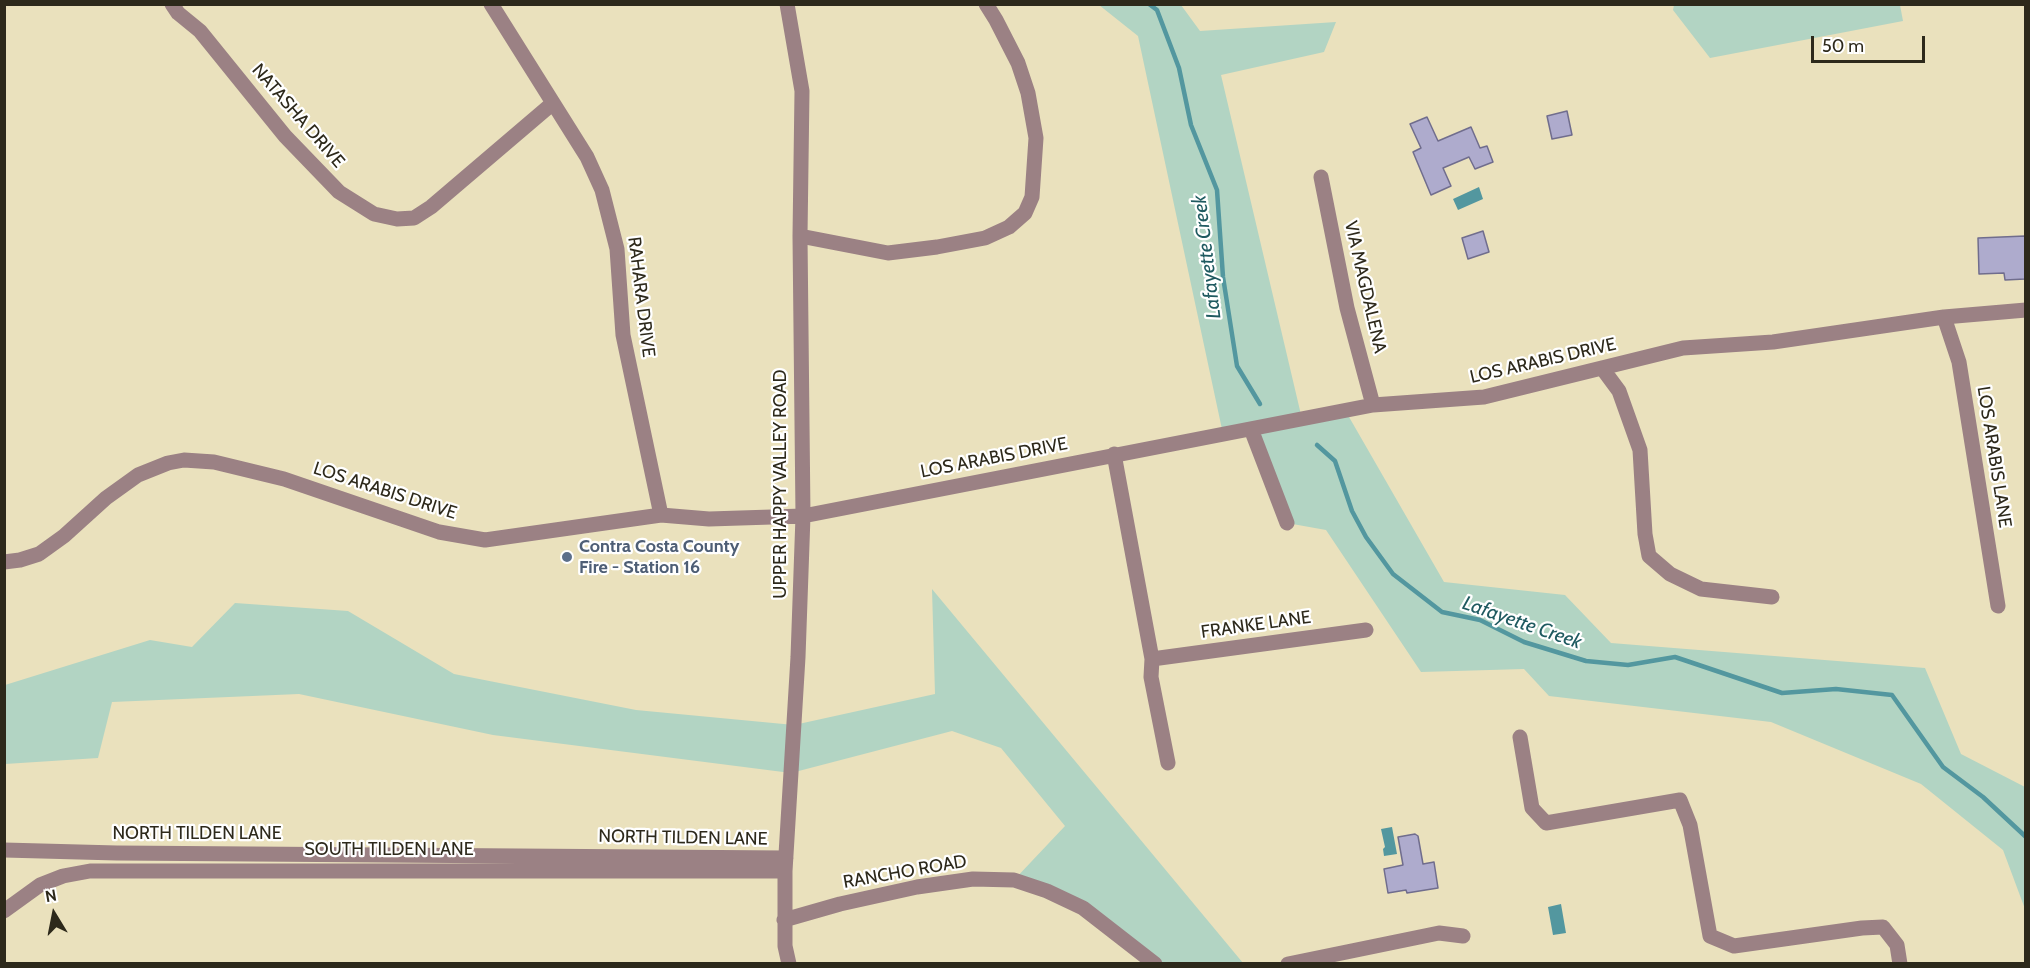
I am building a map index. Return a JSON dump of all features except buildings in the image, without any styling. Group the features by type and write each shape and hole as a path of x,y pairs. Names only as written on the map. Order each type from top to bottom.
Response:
{"street":[{"name":"NATASHA DRIVE","path":"172,4 178,13 200,31 293,144 339,192 374,214 397,219 414,218 431,207 553,103"},
{"name":"RAHARA DRIVE","path":"490,4 587,158 603,190 617,249 623,335 661,515"},
{"name":"UPPER HAPPY VALLEY ROAD","path":"787,4 802,91 800,236 803,516 798,657 785,865 785,946 789,963"},
{"path":"800,236 888,253 985,238 1010,227 1025,213 1032,197 1036,138 1028,93 1018,63 986,4"},
{"name":"VIA MAGDALENA","path":"1321,177 1347,308 1373,405"},
{"name":"LOS ARABIS DRIVE","path":"4,562 39,554 64,536 106,498 138,475 168,463 184,460 214,462 284,479 439,532 485,540 661,515 709,519 803,516 1373,405 1484,397 1683,348 1773,342 1944,316 2025,310"},
{"name":"LOS ARABIS LANE","path":"1944,316 1959,362 1998,606"},
{"path":"1602,368 1619,391 1640,450 1645,534 1649,556 1670,574 1701,589 1772,597"},
{"path":"1251,429 1287,523"},
{"path":"1114,454 1152,659 1151,677 1168,763"},
{"name":"FRANKE LANE","path":"1152,659 1366,630"},
{"path":"1520,737 1532,808 1546,823 1680,800 1690,825 1710,936 1734,946 1882,927 1898,945 1900,963"},
{"name":"NORTH TILDEN LANE","path":"4,850 785,865"},
{"name":"SOUTH TILDEN LANE","path":"4,911 40,885 63,876 90,871 785,865"},
{"name":"RANCHO ROAD","path":"784,920 840,904 917,887 973,879 1014,880 1047,891 1083,908 1155,963"},
{"path":"1288,963 1439,933 1463,936"}],"green space":[{"path":"1099,5 1181,5 1200,31 1336,22 1324,52 1221,75 1302,419 1345,410 1444,582 1565,595 1611,643 1925,668 1961,754 2025,787 2025,909 2003,850 1921,784 1771,722 1549,696 1524,669 1421,672 1326,530 1287,523 1251,430 1223,434 1138,36"},
{"path":"1674,5 1900,5 1903,21 1710,58 1673,10"},
{"path":"932,589 1243,963 1155,963 1083,908 1014,880 1065,826 1001,748 952,731 791,773 493,735 299,694 112,702 98,758 5,764 5,685 150,640 192,647 235,603 348,611 454,674 636,710 794,725 935,694"}],"water":[{"path":"1479,187 1483,199 1458,210 1453,199"},
{"path":"1392,827 1397,854 1384,856 1385,847 1381,829"},
{"path":"1561,904 1566,933 1553,935 1548,907"}],"waterway":[{"name":"Lafayette Creek","path":"1149,4 1157,10 1179,68 1191,125 1217,190 1223,277 1237,366 1260,404"},
{"name":"Lafayette Creek","path":"1317,445 1335,461 1352,511 1366,537 1393,574 1442,612 1480,620 1524,642 1586,661 1628,665 1675,657 1782,693 1836,689 1892,695 1943,767 1983,797 2026,837"}],"place":[{"name":"Contra Costa County Fire - Station 16","path":"567,557"}]}
